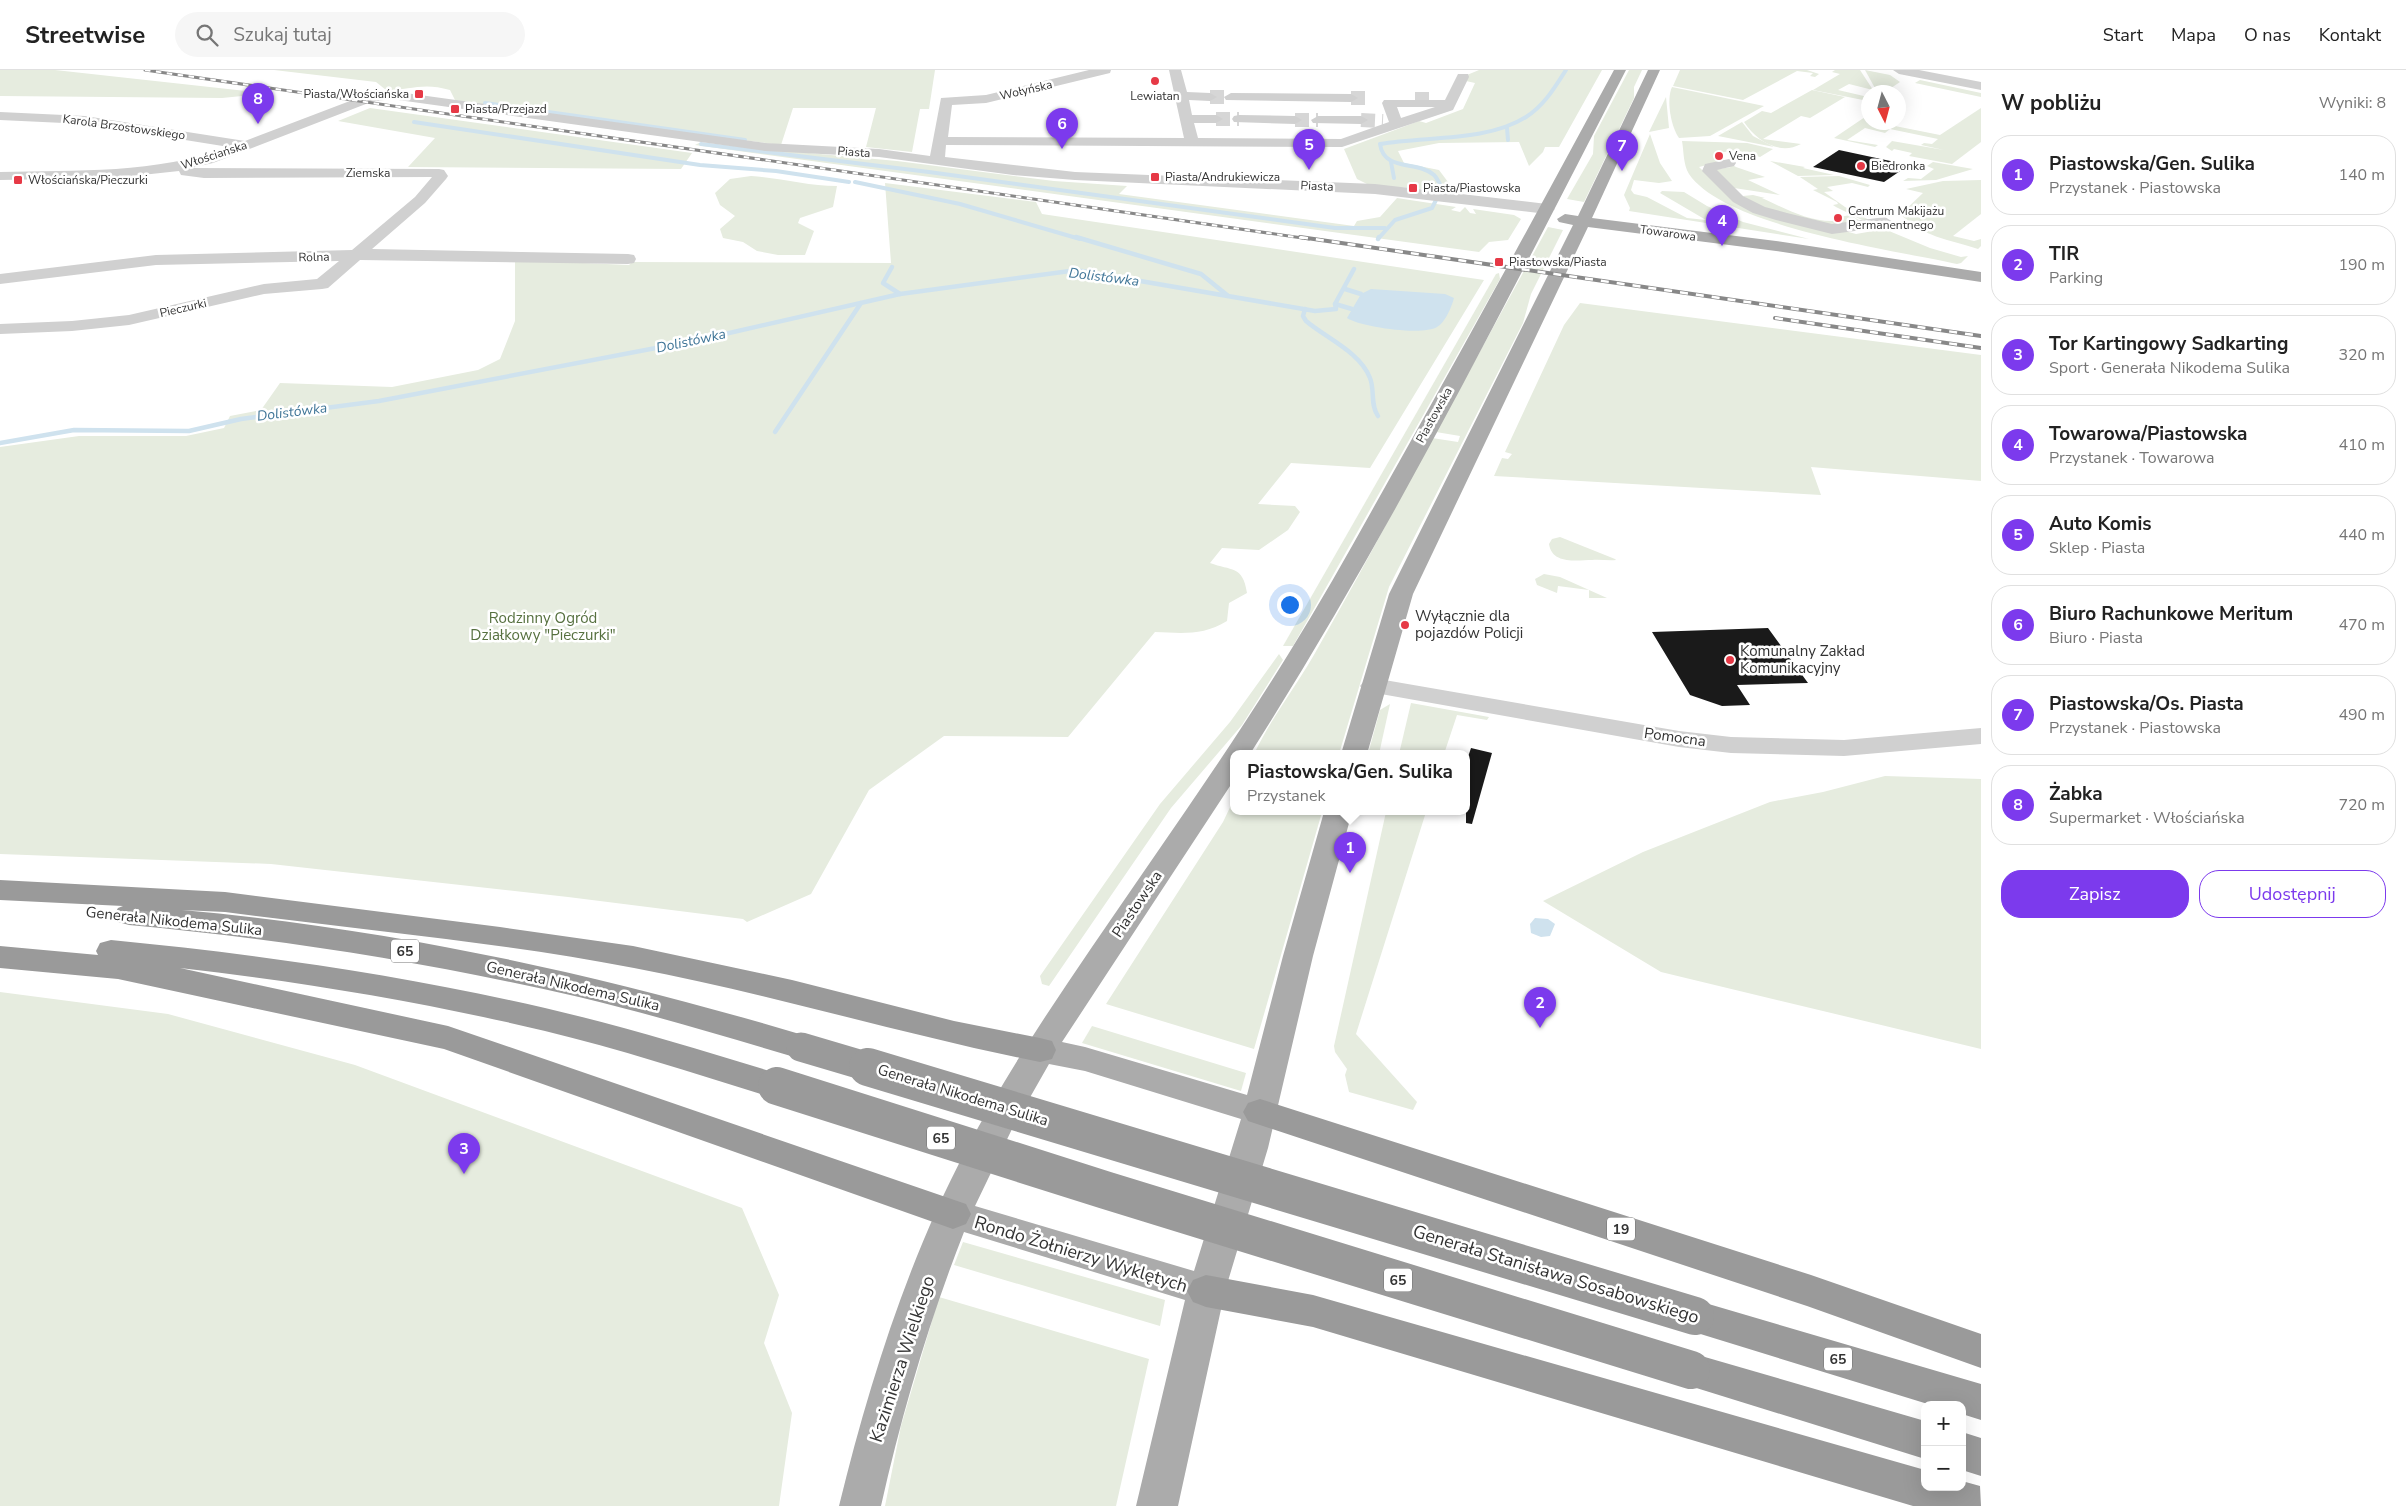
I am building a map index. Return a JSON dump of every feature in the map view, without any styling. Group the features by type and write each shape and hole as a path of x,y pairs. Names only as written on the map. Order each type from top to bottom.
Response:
{"highway":[{"path":"0,890 225,902 490,935 614,954 716,973 954,1033 1040,1050"},
{"name":"Generała Nikodema Sulika","path":"0,905 190,920 332,938 477,963 645,1002 1130,1145"},
{"name":"65","path":"0,941 148,954 316,975 464,1001 607,1035 778,1086 1105,1190 1921,1439"},
{"path":"0,957 118,968 178,979 448,1038 953,1214"},
{"name":"19","path":"1260,1112 1810,1291 1981,1351"},
{"name":"Generała Stanisława Sosabowskiego","path":"1130,1145 1981,1402"},
{"path":"1206,1292 1313,1311 1980,1506"},
{"path":"1966,1452 1981,1457"}],"main road":[{"name":"Piastowska","path":"1240,750 1301,654 1345,579 1546,212 1620,70"},
{"path":"1355,750 1398,601 1414,563 1585,217 1654,70"},
{"name":"Towarowa","path":"1546,212 1981,276"},
{"name":"Piastowska","path":"1040,1050 1230,765"},
{"path":"1040,1050 1085,1059 1260,1112 1298,956 1337,815"},
{"name":"Rondo Żołnierzy Wyklętych","path":"1040,1050 1003,1113 953,1214 1206,1292 1251,1148 1260,1112"},
{"name":"Kazimierza Wielkiego","path":"860,1506 879,1422 925,1283 953,1214"},
{"path":"1157,1506 1206,1292"}],"street":[{"name":"Wołyńska","path":"940,141 946,101 986,100 1105,70"},
{"path":"1176,70 1192,143"},
{"path":"1899,70 1981,86"},
{"path":"936,160 940,141 969,131 1192,143 1333,144 1350,142 1393,122 1441,110 1451,101 1463,77"},
{"name":"Piasta","path":"361,101 379,96 400,96 742,145 864,152 1013,171 1075,176 1349,188 1421,195 1546,212"},
{"path":"1181,96 1210,96"},
{"path":"1231,96 1351,98"},
{"path":"1380,98 1415,99"},
{"path":"1436,99 1451,101"},
{"name":"Włościańska","path":"0,176 121,174 177,167 199,162 361,101"},
{"path":"1393,122 1388,105 1391,102 1451,101"},
{"name":"Karola Brzostowskiego","path":"0,116 85,120 246,145"},
{"path":"1186,119 1216,119"},
{"path":"1239,119 1295,120"},
{"path":"1318,120 1361,120"},
{"path":"1046,138 1077,137"},
{"path":"1333,144 1349,188"},
{"path":"1729,163 1708,169 1738,199 1759,210 1826,229 1842,229 1885,222"},
{"name":"Ziemska","path":"177,167 194,174 439,173 441,176 439,179 420,200 353,255"},
{"path":"1732,193 1765,195"},
{"name":"Rolna","path":"0,279 181,258 353,255 628,259"},
{"name":"Pieczurki","path":"0,328 115,322 151,316 264,289 322,284 353,255"},
{"name":"Pomocna","path":"1372,686 1679,739 1731,745 1844,748 1981,736"}],"green space":[{"path":"0,70 55,70 246,91 242,96 222,98 0,96"},
{"path":"274,70 935,70 929,109 920,109 912,152 866,147 876,108 793,108 781,145 456,102 450,90 441,88 424,86 386,90 376,82"},
{"path":"1479,70 1602,70 1559,147 1545,147 1543,152 1529,166 1519,142 1439,143 1398,151 1404,163 1439,170 1451,186 1447,191 1369,185 1357,179 1344,149 1419,121 1426,123 1463,109 1475,83 1466,81 1467,75"},
{"path":"1629,70 1642,70 1634,87 1634,98 1584,202 1567,199 1593,154 1594,136"},
{"path":"1680,70 1807,70 1819,74 1815,77 1810,76 1813,73 1797,71 1743,100 1673,86"},
{"path":"1835,70 1860,70 1870,85 1861,85 1861,87 1849,84 1838,90 1861,95 1861,100 1813,90 1840,74 1832,72"},
{"path":"1865,70 1890,75 1900,82 1896,85 1873,85"},
{"path":"1920,80 1981,93 1981,97 1915,83"},
{"path":"1672,87 1764,106 1710,136 1679,138 1670,113 1669,99"},
{"path":"1812,90 1845,97 1810,118 1801,116 1763,139 1801,144 1793,147 1776,147 1755,135 1744,122 1762,111 1771,113"},
{"path":"1666,97 1669,128 1649,132"},
{"path":"370,108 692,153 681,169 408,167 435,138 338,121"},
{"path":"1981,108 1981,142 1952,164 1909,156 1912,153 1894,149 1892,151 1886,147 1892,141 1944,150 1921,145 1924,143 1932,144 1938,139 1895,130 1906,130 1906,128 1940,135"},
{"path":"1861,120 1862,130 1847,140 1878,145 1875,147 1834,138"},
{"path":"1742,122 1753,136 1774,147 1718,136"},
{"path":"1873,130 1889,130 1885,133"},
{"path":"1650,134 1660,163 1672,181 1659,183 1634,180 1631,190 1634,194 1647,197 1687,218 1706,220 1660,193 1662,191 1684,192 1707,206 1743,222 1809,239 1629,211 1630,208 1624,195"},
{"path":"1682,141 1747,143 1773,149 1760,157 1736,150 1713,154 1736,167 1765,177 1748,180 1780,195 1734,188 1713,170 1731,167 1719,162 1699,167 1735,202 1856,234 1879,230 1872,226 1877,226 1930,248 1961,257 1968,256 1961,263 1957,264 1854,243 1813,234 1773,222 1737,208 1708,193 1689,174"},
{"path":"699,143 897,161 1054,181 1127,186 1119,194 1354,226 1357,221 1380,217 1397,198 1456,207 1451,210 1460,212 1465,207 1470,213 1476,214 1473,209 1514,215 1521,219 1508,240 1489,242 1479,252 695,145"},
{"path":"1770,161 1805,167 1803,168 1834,175 1798,176"},
{"path":"1933,162 1973,169 1936,180 1903,181 1908,178 1921,179 1934,169 1927,166"},
{"path":"751,176 815,185 837,186 833,207 800,218 798,223 814,231 805,255 778,255 757,251 743,242 723,238 720,229 735,216 720,205 715,193 730,179"},
{"path":"1839,176 1870,185 1868,187 1852,183 1827,187 1833,191 1824,192 1845,207 1871,221 1866,222 1836,207 1833,205 1838,204 1837,202 1813,190 1818,189 1800,177"},
{"path":"1981,180 1981,214 1953,236 1974,241 1981,239 1981,246 1978,249 1926,232 1916,227 1901,214 1923,193 1906,189 1943,181"},
{"name":"Rodzinny Ogród Działkowy \"Pieczurki\"","path":"885,183 1036,202 1042,214 1484,280 1370,468 1291,463 1258,504 1295,506 1300,512 1288,530 1259,550 1222,548 1210,563 1239,573 1245,584 1247,593 1229,603 1227,621 1201,631 1183,633 1155,632 1068,737 944,736 869,790 811,894 747,922 743,919 568,897 271,864 0,854 0,447 79,436 186,436 224,428 230,416 261,410 280,383 392,387 478,370 500,359 515,321 515,260 629,265 632,262 891,263"},
{"path":"1753,195 1765,198 1762,198 1813,219 1844,220 1840,217 1850,215 1864,223 1839,227 1762,209 1743,196"},
{"path":"1548,227 1563,230 1531,294 1523,323 1389,587 1340,750 1256,750 1334,620 1432,438 1458,442 1460,436 1436,432"},
{"path":"1499,273 1500,279 1293,646 1283,646 1496,274"},
{"path":"1580,303 1981,355 1981,481 1811,467 1821,495 1494,476 1502,458 1508,459 1512,454 1505,452 1564,325"},
{"path":"1560,537 1616,560 1566,560 1560,558 1551,551 1549,544 1552,539"},
{"path":"1544,574 1560,577 1607,598 1589,598 1589,590 1558,586 1557,593 1537,585 1535,579"},
{"path":"1279,654 1283,660 1242,725 1171,808 1049,986 1042,984 1040,976 1160,804 1230,722"},
{"path":"1411,703 1489,717 1487,720 1457,715 1445,750 1400,750"},
{"path":"1390,704 1380,750 1369,750 1380,710"},
{"path":"1885,776 1981,779 1981,1049 1661,972 1543,901 1643,852 1770,802 1823,792"},
{"path":"1230,807 1230,815 1321,815 1254,1049 1106,1004 1223,822"},
{"path":"1385,815 1425,815 1356,1034 1417,1102 1413,1110 1349,1092 1345,1075 1347,1069 1335,1052 1334,1046"},
{"path":"0,992 168,1014 355,1065 742,1208 779,1295 764,1343 792,1413 779,1506 0,1506"},
{"path":"1092,1026 1246,1073 1241,1091 1082,1043"},
{"path":"963,1242 1165,1300 1160,1326 954,1265"},
{"path":"939,1297 1149,1359 1116,1506 885,1506 901,1426"}],"water":[{"path":"1371,289 1445,294 1454,298 1450,310 1440,325 1430,330 1419,331 1377,327 1347,318 1361,294"},
{"path":"1535,918 1548,919 1555,924 1550,936 1541,937 1531,933 1530,924"}],"building":[{"name":"Biedronka","path":"1839,150 1909,165 1884,182 1813,167"},
{"name":"Komunalny Zakład Komunikacyjny","path":"1768,628 1808,683 1737,685 1750,705 1722,706 1690,695 1652,632"},
{"path":"1471,748 1492,753 1472,824 1466,823 1466,815 1470,815"}],"waterway":[{"name":"Dolistówka","path":"1379,237 1378,239 1395,220 1432,208 1442,188 1435,176 1427,171 1388,159 1383,153 1380,144 1456,137 1493,131 1510,125 1532,113 1549,96 1566,70"},
{"path":"485,103 745,140"},
{"path":"414,122 700,165 776,171 849,182"},
{"path":"1507,128 1508,140"},
{"path":"701,144 929,172 1335,228 1385,228"},
{"path":"1391,162 1394,178"},
{"path":"855,182 960,204 1080,239"},
{"path":"1076,237 1201,274 1227,295"},
{"path":"892,267 883,283 900,294"},
{"name":"Dolistówka","path":"1335,304 1354,269"},
{"name":"Dolistówka","path":"900,294 1070,271 1082,271 1305,309"},
{"path":"1345,289 1361,294"},
{"name":"Dolistówka","path":"0,443 74,430 189,431 241,419 379,401 703,339 900,294"},
{"path":"775,432 861,303"},
{"name":"Dolistówka","path":"1305,309 1315,311 1336,309 1335,304"},
{"path":"1335,304 1352,309"},
{"path":"1305,309 1303,316 1306,321 1351,353 1365,369 1370,378 1374,407 1378,416"}],"tunnel":[{"path":"1210,97 1231,97"},
{"path":"1351,98 1372,98"},
{"path":"1415,99 1436,99"},
{"path":"1216,119 1239,119"},
{"path":"1295,120 1318,120"},
{"path":"1361,120 1383,121"}],"railway":[{"path":"145,70 1309,239"},
{"path":"1300,237 1981,336"},
{"path":"1775,318 1981,348"}],"place":[{"name":"Lewiatan","path":"1155,81"},
{"name":"Piasta/Włościańska","path":"419,94"},
{"name":"Piasta/Przejazd","path":"455,109"},
{"name":"Żabka","path":"258,124"},
{"name":"Biuro Rachunkowe Meritum","path":"1062,149"},
{"name":"Vena","path":"1719,156"},
{"name":"Biedronka","path":"1861,166"},
{"name":"Auto Komis","path":"1309,170"},
{"name":"Piastowska/Os. Piasta","path":"1622,171"},
{"name":"Piasta/Andrukiewicza","path":"1155,177"},
{"name":"Włościańska/Pieczurki","path":"18,180"},
{"name":"Piasta/Piastowska","path":"1413,188"},
{"name":"Centrum Makijażu Permanentnego","path":"1838,218"},
{"name":"Towarowa/Piastowska","path":"1722,246"},
{"name":"Piastowska/Piasta","path":"1499,262"},
{"name":"Wyłącznie dla pojazdów Policji","path":"1405,625"},
{"name":"Komunalny Zakład Komunikacyjny","path":"1730,660"},
{"name":"Piastowska/Gen. Sulika","path":"1350,873"},
{"name":"TIR","path":"1540,1028"},
{"name":"Tor Kartingowy Sadkarting","path":"464,1174"}]}
